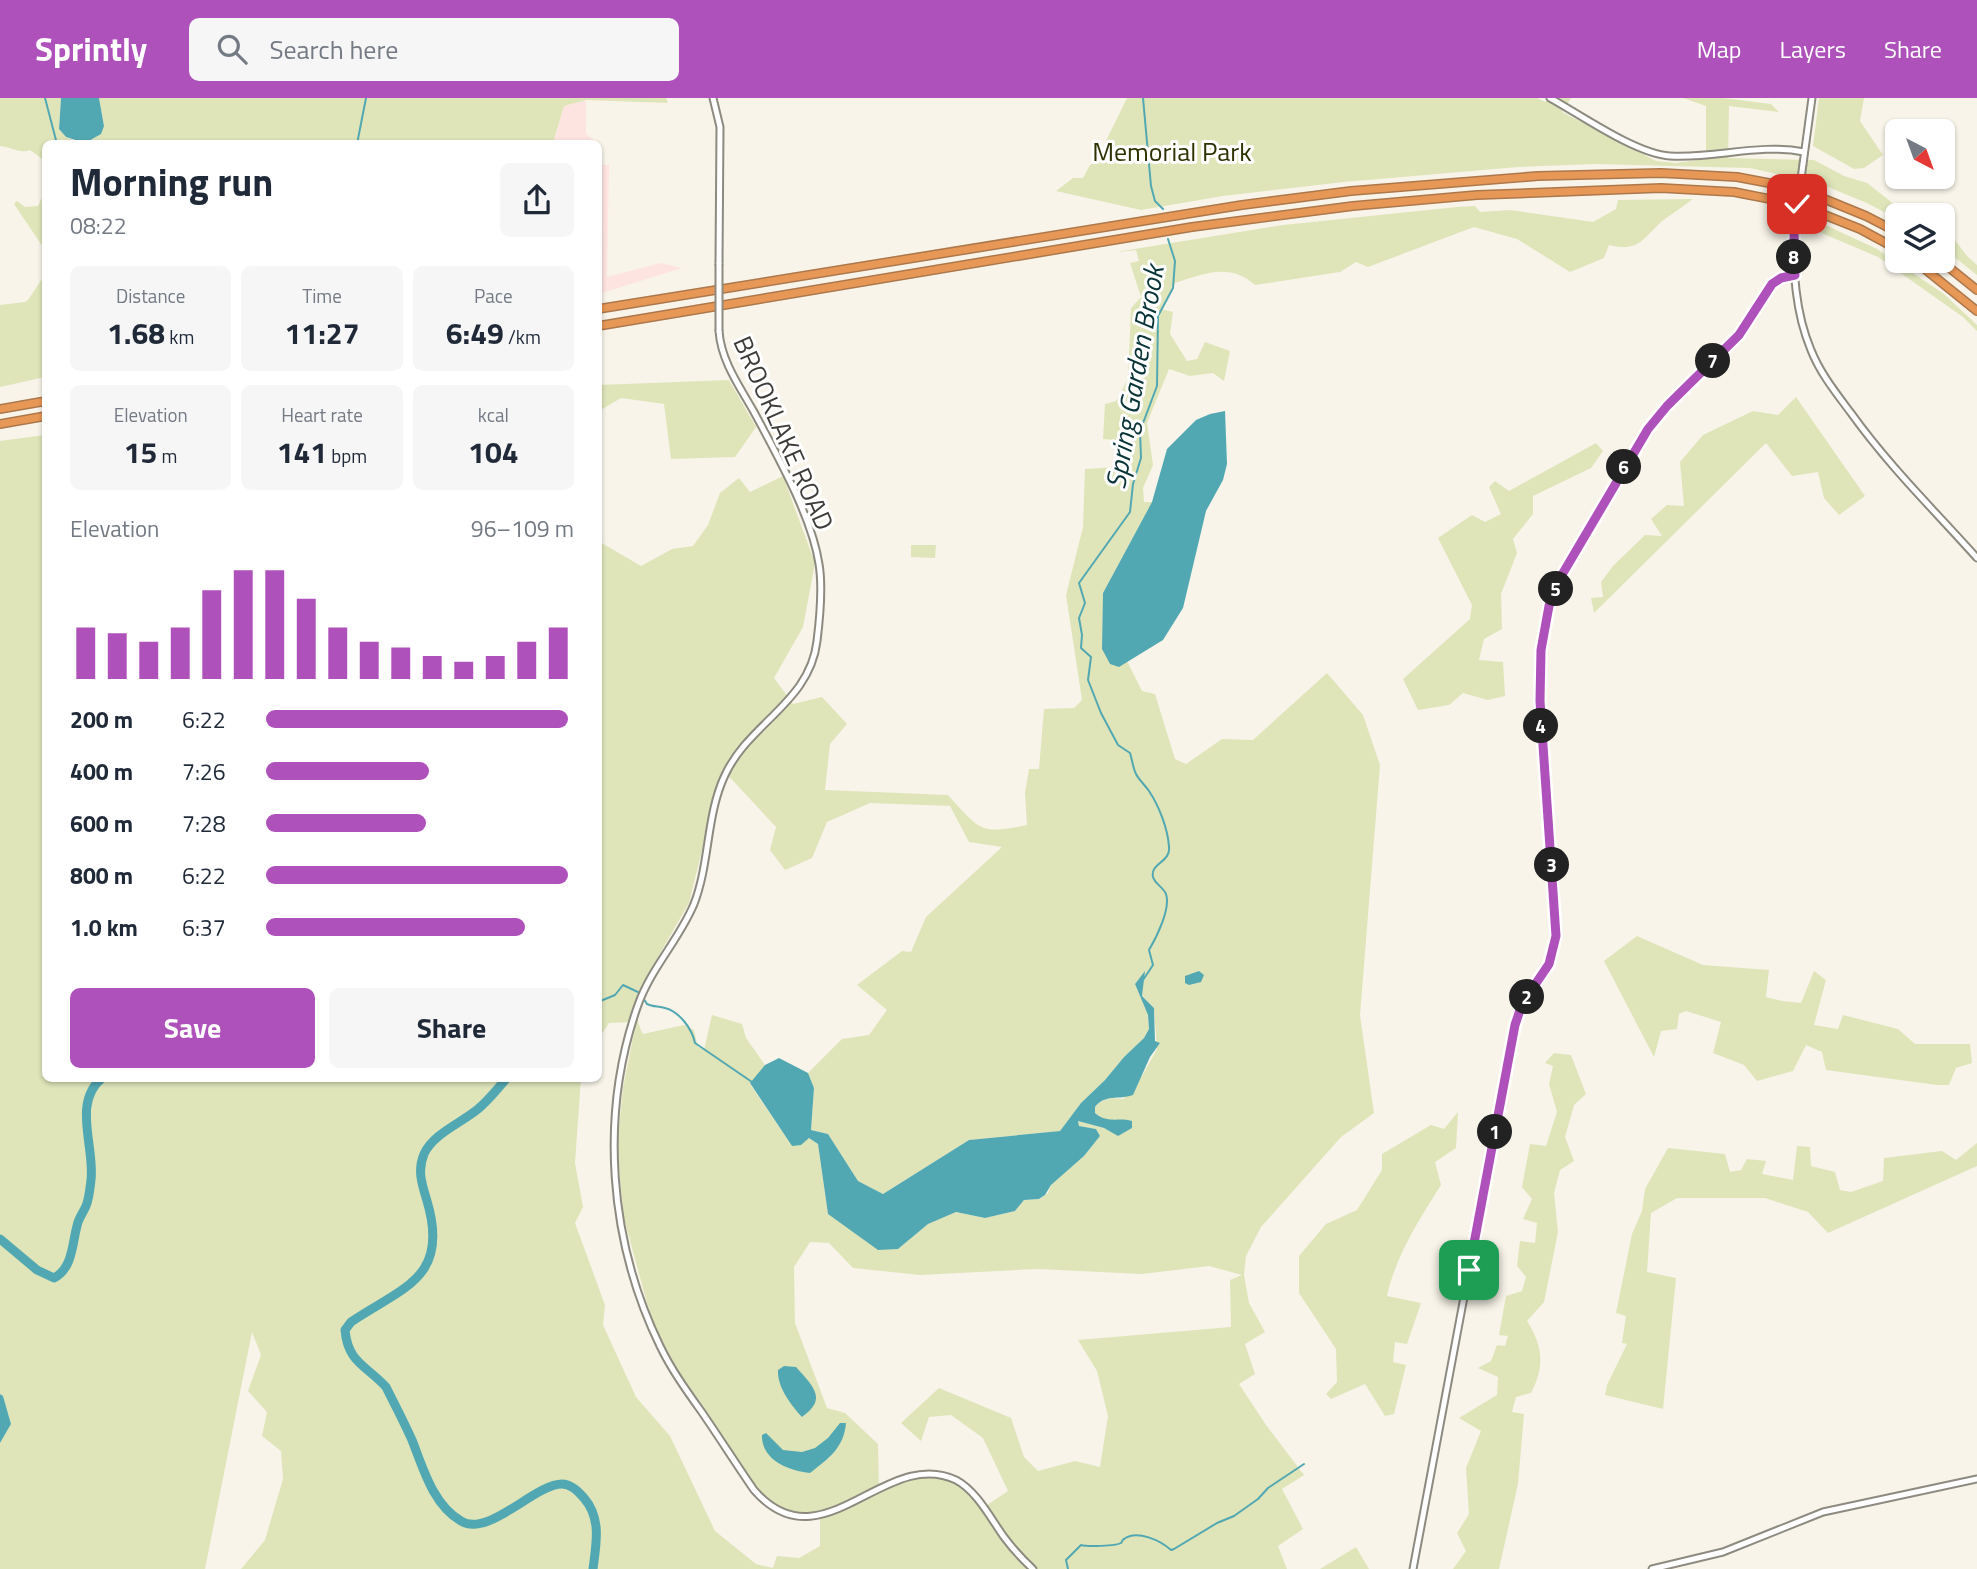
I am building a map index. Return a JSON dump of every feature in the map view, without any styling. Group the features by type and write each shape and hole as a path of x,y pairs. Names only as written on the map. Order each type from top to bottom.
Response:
{"highway":[{"path":"602,308 1230,207 1351,191 1538,176 1685,173 1762,181 1817,196 1885,226"},
{"path":"602,325 1192,227 1342,207 1477,195 1661,188 1734,192 1785,202 1824,214 1885,243"},
{"path":"1955,272 1977,290"},
{"path":"1930,273 1977,311"},
{"path":"0,409 42,402"},
{"path":"0,424 42,417"}],"street":[{"name":"BROOKLAKE ROAD","path":"713,98 720,127 719,331 725,359 782,464 817,556 820,578 817,643 812,663 797,692 747,741 727,769 718,793 698,894 685,923 639,1001 621,1078 613,1141 614,1175 626,1245 640,1297 660,1348 754,1490 768,1504 798,1516 817,1516 840,1510 908,1477 927,1475 949,1478 969,1490 1005,1539 1033,1569"},
{"path":"1550,98 1613,135 1667,156 1766,148 1804,152"},
{"path":"1812,98 1794,230 1797,301 1805,334 1823,374 1890,465 1977,558"},
{"path":"1413,1569 1517,1017 1522,1004 1549,964 1556,936 1540,701 1541,650 1549,606 1563,573 1648,429 1667,406 1739,335 1772,284 1781,278 1795,275"},
{"path":"1651,1569 1723,1552 1823,1512 1977,1479"}],"shaded area":[{"path":"586,100 586,134 594,140 554,140 564,106"},
{"path":"602,165 609,165 607,277 661,263 682,268 602,293"}],"green space":[{"path":"0,98 61,98 59,129 73,140 42,140 42,160 30,150 19,151 0,146"},
{"path":"99,98 666,98 668,103 586,100 564,106 554,140 73,140 104,126"},
{"name":"Memorial Park","path":"1127,98 1537,98 1545,102 1550,98 1571,98 1562,112 1656,161 1675,163 1706,159 1706,106 1683,98 1723,98 1771,104 1779,112 1729,106 1728,158 1814,160 1844,176 1867,183 1893,203 1885,203 1885,213 1821,184 1750,168 1595,164 1518,167 1344,182 1223,196 1141,210 1056,191 1073,178 1083,178 1090,165 1116,151 1106,141"},
{"path":"1819,98 1864,98 1860,121 1883,155 1864,168 1854,169 1813,146"},
{"path":"42,197 42,246 14,204 17,201 25,207 38,206"},
{"path":"1693,199 1661,222 1639,243 1627,247 1609,245 1604,258 1570,272 1517,239 1474,227 1368,267 1356,262 1340,272 1255,285 1246,278 1226,272 1196,276 1175,283 1161,309 1173,312 1170,334 1187,361 1197,359 1205,342 1230,351 1224,381 1213,373 1190,376 1169,369 1147,423 1153,465 1143,488 1144,502 1152,502 1103,593 1119,667 1127,661 1142,691 1155,694 1175,759 1186,764 1222,739 1253,740 1327,673 1363,715 1380,765 1360,1015 1374,1113 1341,1137 1261,1227 1246,1256 1244,1275 1249,1303 1265,1332 1245,1344 1255,1374 1239,1384 1304,1475 1282,1489 1303,1529 1278,1546 1287,1569 241,1569 265,1540 283,1479 281,1451 262,1436 267,1412 248,1391 261,1355 252,1332 205,1569 0,1569 0,1443 11,1424 3,1396 0,1394 0,441 42,435 42,1082 581,1082 575,1163 583,1207 575,1223 605,1305 603,1325 636,1397 670,1436 715,1531 756,1564 773,1568 777,1556 799,1558 820,1546 820,1516 782,1512 756,1494 701,1403 672,1363 652,1321 624,1219 617,1147 623,1088 636,1022 609,1023 602,1034 602,543 641,566 672,549 693,546 708,525 720,493 739,478 750,492 783,476 815,563 803,627 774,678 793,704 822,697 847,724 830,744 825,790 948,795 974,823 982,827 999,829 1027,825 1025,793 1029,769 1039,769 1044,709 1074,708 1082,700 1066,595 1083,527 1085,469 1120,467 1129,454 1126,441 1103,439 1105,404 1116,401 1128,379 1131,308 1141,297 1130,263 1139,261 1136,250 1116,252 1283,225 1457,207 1475,206 1480,212 1510,210 1593,222 1616,209 1618,200","holes":["722,769 776,827 770,850 785,870 812,858 827,822 870,803 950,806 969,842 1002,847 926,917 911,952 902,951 857,985 887,1010 869,1035 842,1039 808,1073 814,1088 811,1130 828,1134 858,1181 883,1194 969,1140 1060,1131 1081,1103 1144,1038 1149,1029 1148,1015 1135,984 1144,973 1142,996 1154,1008 1157,1049 1142,1076 1123,1099 1108,1099 1095,1107 1095,1113 1099,1116 1111,1120 1129,1120 1132,1128 1118,1135 1078,1121 1079,1126 1096,1129 1100,1136 1084,1156 1051,1185 1048,1193 1040,1199 1024,1200 1015,1211 985,1218 956,1212 928,1224 898,1249 828,1214 818,1144 809,1138 792,1146 750,1084 765,1065 746,1038 742,1024 712,1015 704,1050 698,1047 694,1030 684,1025 643,1034 637,1018 639,990 689,903","810,1242 829,1243 853,1268 920,1275 1037,1269 1142,1274 1209,1266 1242,1275 1230,1280 1231,1327 1078,1340 1097,1371 1108,1416 1100,1467 1075,1461 1038,1471 1024,1457 1011,1418 939,1388 901,1423 921,1441 929,1417 951,1415 983,1438 1008,1491 981,1509 963,1486 940,1476 920,1476 879,1488 878,1444 845,1413 827,1408 795,1323 794,1267"]},
{"path":"1804,215 1877,249 1885,254 1885,262 1878,257 1803,225"},
{"path":"1955,240 1977,265 1977,275 1955,258"},
{"path":"1901,273 1913,273 1944,294 1977,325 1977,331 1963,317"},
{"path":"42,279 42,378 0,387 0,305 28,300"},
{"path":"729,380 756,427 735,457 671,459 664,404 621,398 602,409 602,385"},
{"path":"1796,397 1865,496 1839,515 1824,498 1818,472 1792,476 1766,443 1594,613 1591,598 1603,597 1601,582 1613,566 1645,535 1662,536 1651,519 1667,505 1684,506 1680,462 1703,435 1753,411 1778,415"},
{"path":"1596,443 1603,451 1591,468 1533,496 1533,514 1513,539 1517,553 1501,594 1502,629 1484,639 1479,660 1503,662 1505,696 1488,700 1463,693 1449,705 1418,710 1403,679 1470,619 1472,605 1438,538 1472,515 1485,522 1501,514 1489,487 1495,481 1509,491"},
{"path":"911,545 936,545 935,558 911,557"},
{"path":"1637,936 1703,965 1769,970 1766,997 1782,1001 1801,1003 1814,971 1826,980 1814,1025 1838,1029 1843,1015 1898,1029 1915,1044 1970,1044 1972,1063 1956,1068 1949,1085 1937,1085 1826,1070 1822,1052 1806,1045 1793,1071 1757,1081 1744,1065 1713,1053 1721,1022 1686,1011 1679,1014 1677,1029 1661,1031 1654,1057 1604,961"},
{"path":"1554,1053 1571,1055 1586,1094 1574,1105 1565,1137 1574,1161 1560,1170 1554,1193 1558,1232 1544,1302 1527,1321 1539,1348 1540,1365 1531,1393 1516,1397 1512,1412 1524,1414 1518,1484 1499,1569 1453,1569 1466,1551 1457,1533 1469,1514 1466,1468 1481,1431 1459,1418 1497,1395 1498,1377 1478,1368 1491,1361 1497,1345 1505,1346 1508,1336 1499,1335 1506,1296 1522,1291 1526,1277 1517,1266 1520,1241 1535,1243 1537,1223 1523,1219 1532,1199 1522,1187 1530,1144 1546,1146 1557,1112 1549,1084 1553,1066 1545,1063"},
{"path":"1458,1112 1456,1148 1435,1162 1441,1185 1402,1252 1387,1296 1421,1303 1407,1344 1395,1342 1393,1362 1406,1365 1394,1414 1385,1416 1365,1384 1331,1399 1326,1394 1337,1382 1336,1349 1299,1293 1299,1256 1326,1224 1357,1210 1382,1170 1382,1154 1431,1125 1444,1129"},
{"path":"1977,1143 1977,1166 1828,1233 1808,1212 1765,1198 1677,1198 1651,1213 1647,1272 1676,1278 1663,1409 1605,1395 1607,1385 1627,1344 1622,1343 1626,1316 1616,1313 1632,1234 1642,1211 1645,1189 1668,1148 1725,1154 1730,1172 1741,1170 1747,1159 1766,1161 1762,1174 1793,1180 1797,1146 1810,1147 1811,1166 1835,1172 1840,1190 1851,1192 1883,1181 1884,1158 1942,1151 1956,1160"},
{"path":"1356,1547 1369,1569 1320,1569"}],"water":[{"path":"61,98 99,98 104,126 101,134 90,140 76,140 66,137 59,129"},
{"path":"1225,411 1227,464 1223,480 1206,511 1183,608 1163,640 1119,667 1110,664 1102,649 1103,593 1152,502 1167,449 1196,420"},
{"path":"1145,971 1142,996 1154,1008 1155,1041 1160,1043 1150,1057 1133,1095 1103,1100 1095,1107 1095,1113 1104,1118 1132,1121 1132,1128 1118,1136 1104,1128 1078,1121 1079,1126 1096,1129 1100,1136 1084,1156 1051,1185 1045,1195 1039,1199 1024,1200 1015,1211 985,1218 956,1212 928,1224 898,1249 878,1250 828,1214 818,1144 809,1138 801,1145 792,1146 750,1083 765,1065 779,1058 808,1073 814,1088 811,1130 828,1134 858,1181 883,1194 969,1140 1060,1131 1081,1103 1144,1038 1149,1029 1148,1015 1135,984"},
{"path":"1199,971 1204,975 1201,982 1189,985 1185,983 1185,976"},
{"path":"784,1366 796,1367 815,1392 814,1404 802,1417 782,1389 778,1370"},
{"path":"0,1394 3,1396 11,1424 0,1443"},
{"path":"840,1423 846,1423 838,1446 829,1458 810,1473 778,1463 763,1444 762,1435 766,1433 783,1450 802,1452 815,1448 828,1438"}],"waterway":[{"path":"45,98 56,140"},
{"path":"358,140 366,98"},
{"name":"Spring Garden Brook","path":"1143,98 1151,186 1155,201 1163,209"},
{"name":"Spring Garden Brook","path":"1143,980 1153,965 1149,950 1162,923 1166,907 1166,894 1154,879 1153,872 1169,852 1168,840 1156,804 1136,774 1130,753 1118,745 1088,680 1091,657 1081,648 1079,618 1085,603 1079,583 1130,512 1133,484 1141,458 1140,431 1157,386 1158,316 1173,288 1175,261 1168,239"},
{"name":"Spring Garden Brook","path":"602,1000 615,995 623,985 640,993 647,1004 676,1013 688,1027 695,1043 752,1082"},
{"path":"0,1239 37,1270 54,1278 65,1268 89,1197 91,1167 86,1112 88,1100 98,1082"},
{"path":"503,1082 482,1106 428,1147 422,1160 421,1172 432,1227 432,1247 427,1264 404,1289 351,1322 345,1330 347,1341 359,1363 386,1387 430,1485 451,1514 472,1524 484,1522 498,1517 551,1486 569,1485 590,1506 596,1523 593,1569"},
{"path":"1068,1569 1066,1560 1081,1545 1113,1545 1135,1535 1149,1537 1171,1550 1174,1549 1234,1516 1258,1499 1268,1488 1304,1464"}],"route":[{"path":"1469,1270 1515,1025 1522,1004 1549,964 1556,936 1540,701 1541,650 1549,606 1563,573 1648,429 1667,406 1739,335 1772,284 1781,278 1795,275 1794,230 1797,204"}]}
